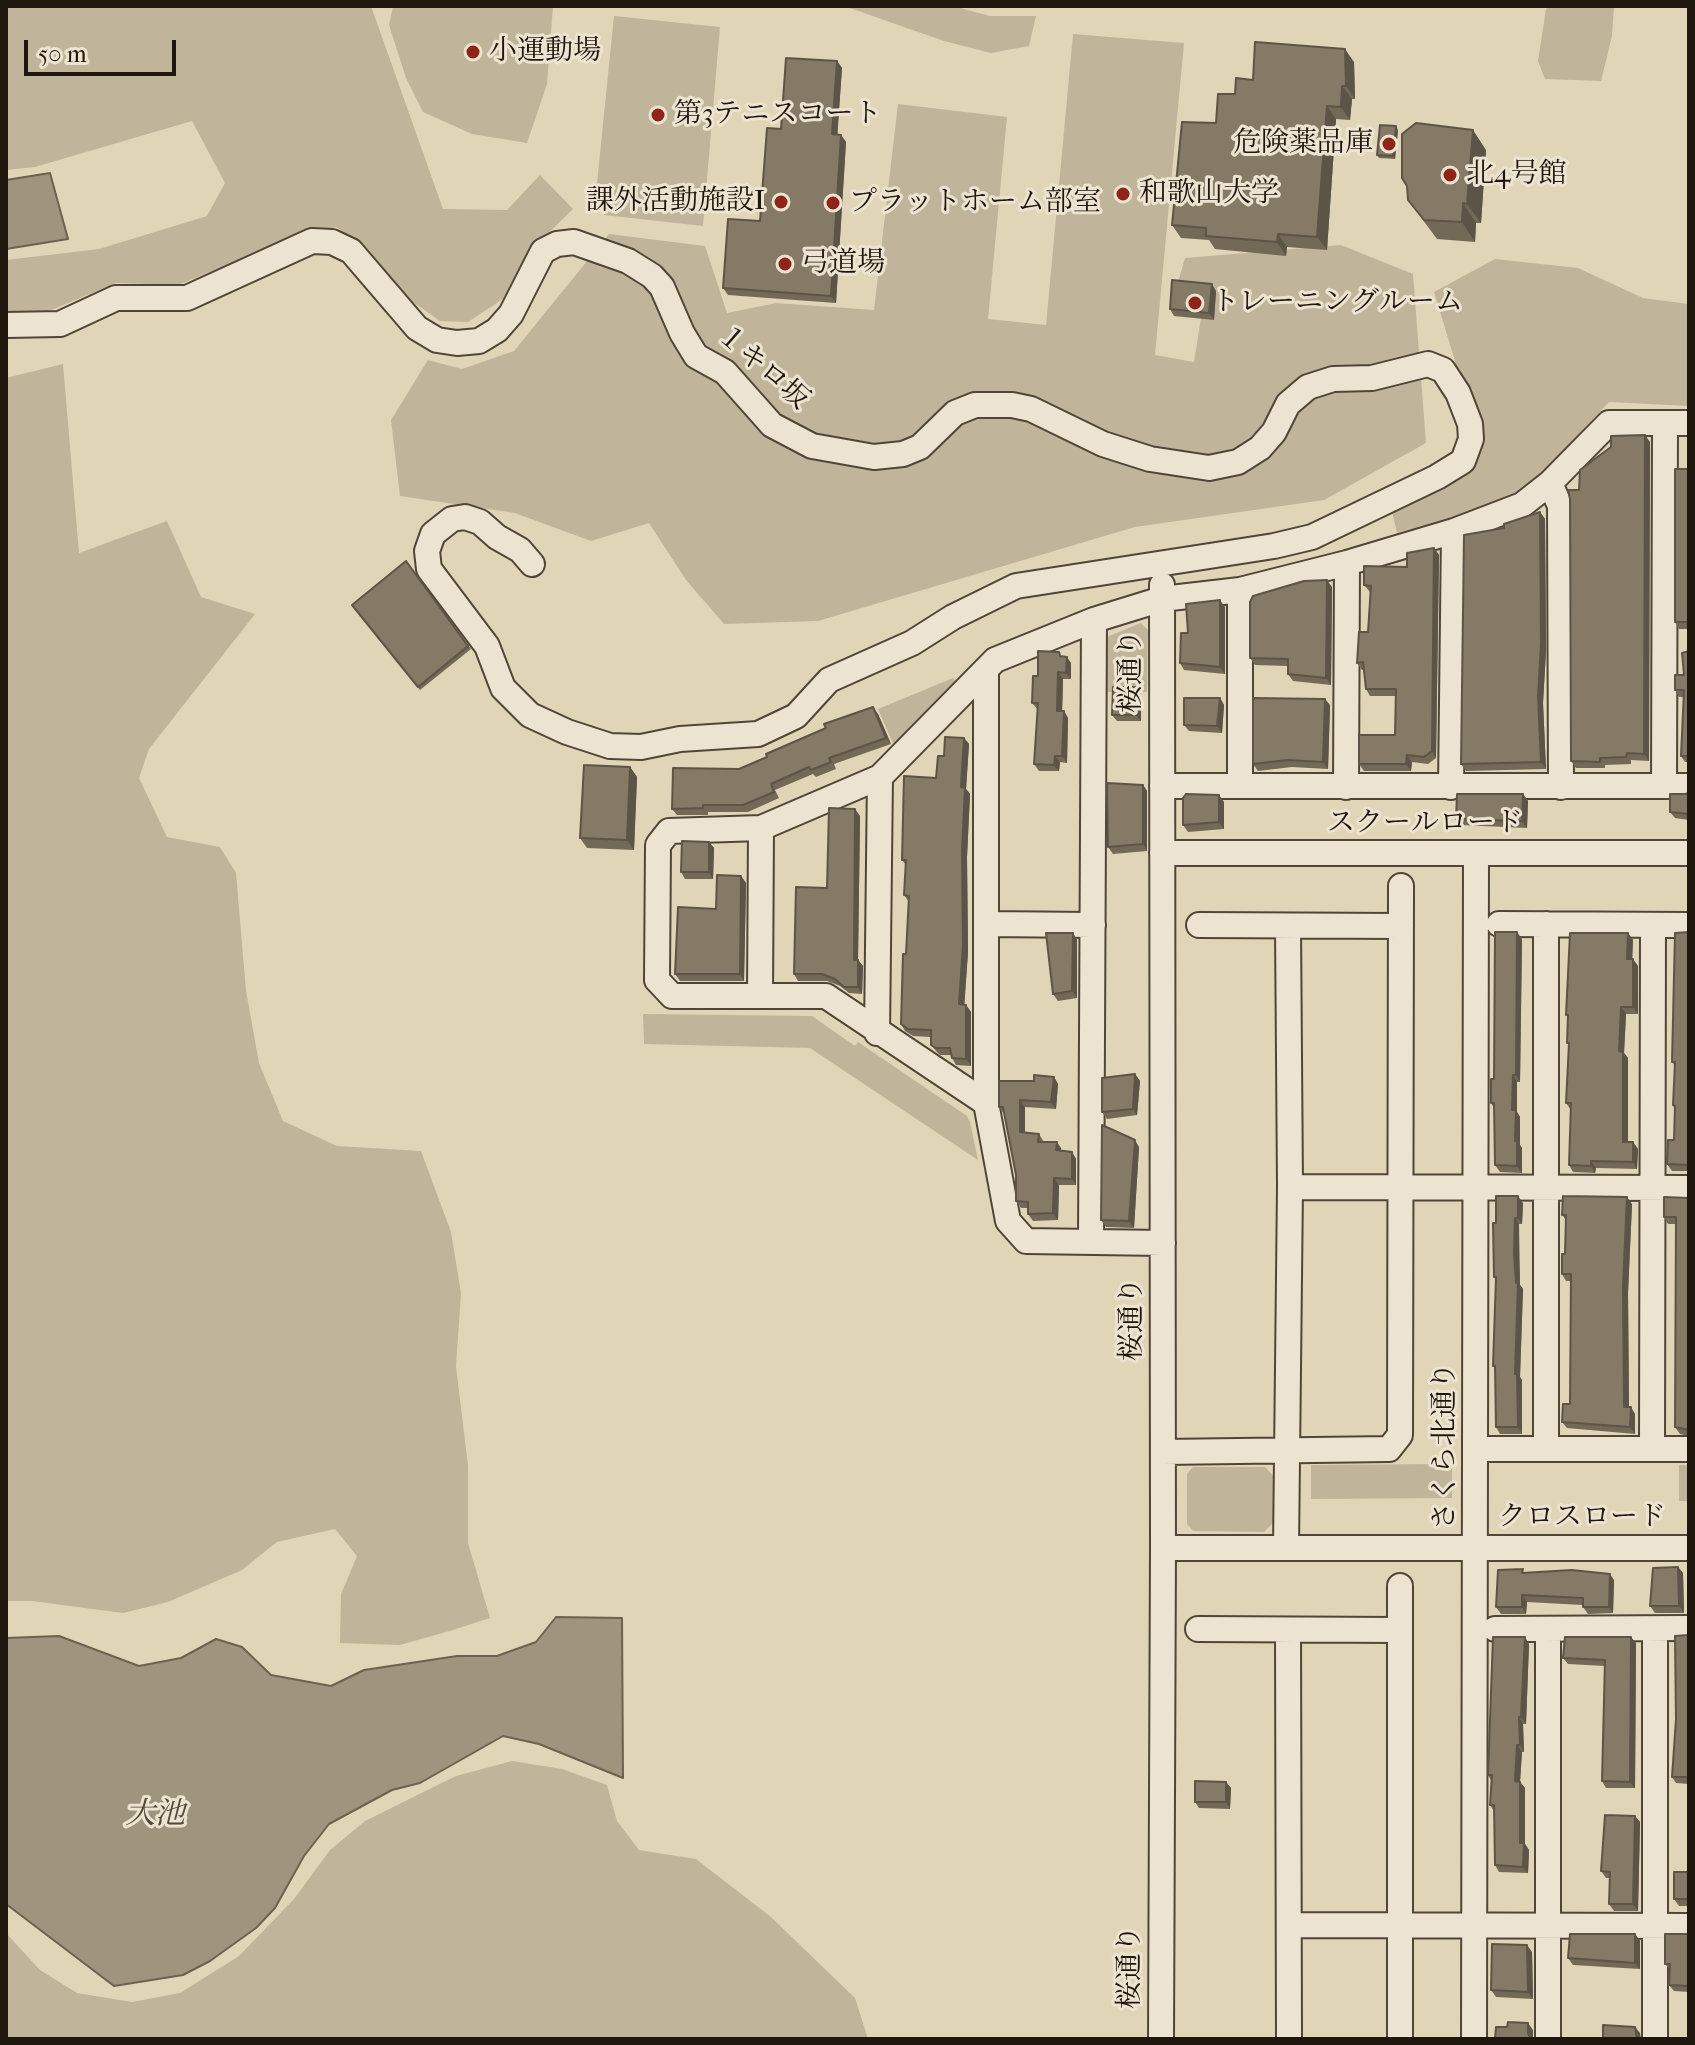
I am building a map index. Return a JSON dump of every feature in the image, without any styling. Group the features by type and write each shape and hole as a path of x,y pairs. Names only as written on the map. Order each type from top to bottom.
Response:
{"street":[{"name":"１キロ坂","path":"6,325 60,324 116,298 187,298 312,241 332,242 351,251 417,328 437,340 457,343 479,341 497,330 511,314 543,251 557,244 574,242 628,261 652,276 662,287 696,356 725,372 772,425 812,446 874,457 903,454 920,447 955,413 975,405 1012,405 1031,409 1103,444 1150,459 1209,468 1238,462 1260,448 1274,432 1288,404 1308,387 1333,379 1372,378 1428,364 1443,370 1458,393 1470,424 1471,439 1463,461 1437,477 1312,537 1274,546 1161,563"},
{"path":"986,1103 877,1033 826,996 672,996 657,980 658,845 669,831 761,828 880,777 995,660 1094,620 1162,599 1240,590 1347,563 1454,531 1522,505 1550,483 1609,423 1677,423 1664,786"},
{"path":"1550,483 1560,506 1561,787"},
{"path":"532,564 520,550 497,537 480,522 465,517 452,519 433,534 427,551 429,569 487,646 503,688 530,715 567,732 610,746 641,747 680,739 758,734 796,716 829,680 912,643 953,617 1016,586 1161,563"},
{"path":"1451,787 1454,531"},
{"name":"桜通り","path":"1161,563 1161,2039"},
{"path":"1346,787 1347,563"},
{"path":"1240,590 1240,786"},
{"path":"1091,1242 1094,620"},
{"path":"986,670 986,1103 1008,1221 1026,1241 1163,1243"},
{"path":"877,1033 880,777"},
{"path":"1162,786 1689,786"},
{"path":"760,996 761,828"},
{"name":"スクールロード","path":"1162,853 1689,853"},
{"name":"さくら北通り","path":"1474,2039 1476,854"},
{"path":"1163,1452 1389,1449 1400,1435 1401,886"},
{"path":"986,924 1093,925"},
{"path":"1499,924 1689,925"},
{"path":"1546,924 1546,1449"},
{"path":"1199,925 1401,926"},
{"path":"1652,1449 1653,925"},
{"path":"1286,1548 1290,1187 1288,926"},
{"path":"1290,1187 1689,1188"},
{"path":"1476,1449 1689,1449"},
{"name":"クロスロード","path":"1163,1548 1689,1548"},
{"path":"1400,1586 1400,2039"},
{"path":"1495,1629 1689,1628"},
{"path":"1198,1629 1399,1630"},
{"path":"1548,1629 1548,2039"},
{"path":"1655,1629 1655,2039"},
{"path":"1288,1630 1289,2039"},
{"path":"1289,1925 1689,1926"}],"shaded area":[{"path":"6,6 371,6 443,209 507,210 540,175 573,209 526,255 503,299 468,322 440,321 406,297 368,249 336,227 307,232 178,285 116,283 49,311 6,314 6,260 99,249 207,216 225,183 192,121 35,167 6,170"},
{"name":"小運動場","path":"393,6 553,6 547,84 527,143 472,134 423,112 406,78 389,25"},
{"path":"844,6 953,6 990,16 1036,16 1029,46 991,53 944,41"},
{"path":"1549,6 1614,6 1612,36 1601,81 1545,79 1538,61"},
{"name":"第3テニスコート","path":"614,16 720,27 703,226 604,215 595,203"},
{"path":"1073,34 1184,43 1155,355 1194,362 1203,306 1174,296 1185,258 1341,245 1413,274 1426,443 1324,500 1135,527 818,621 724,624 686,580 649,523 591,541 515,513 400,496 391,420 428,360 462,369 514,351 609,234 705,246 727,313 776,303 874,310 898,104 1007,117 988,319 1046,325"},
{"path":"1495,259 1578,268 1643,298 1689,304 1689,406 1609,402 1535,481 1511,500 1397,533 1392,511 1465,469 1482,450 1434,292"},
{"path":"63,364 79,553 167,521 201,597 255,614 149,749 139,778 167,837 220,847 236,873 246,991 259,1063 283,1121 337,1146 421,1151 451,1232 461,1293 456,1366 468,1466 468,1543 490,1618 453,1630 400,1645 340,1643 341,1594 357,1556 335,1529 277,1542 242,1570 168,1602 123,1613 32,1601 6,1601 6,378"},
{"path":"1141,623 1148,630 1147,692 1104,692 1104,643 1109,636"},
{"path":"953,678 958,684 895,748 878,709"},
{"path":"643,1014 812,1016 855,1046 858,1042 967,1116 978,1160 810,1048 644,1044"},
{"path":"1452,1464 1452,1498 1311,1499 1311,1465"},
{"path":"1679,1465 1689,1465 1689,1501 1679,1501"},
{"path":"1193,1467 1265,1467 1276,1479 1275,1521 1264,1532 1193,1531 1187,1524 1187,1474"},
{"path":"512,1761 562,1769 607,1785 617,1821 639,1850 696,1859 771,1917 855,1998 868,2039 6,2039 6,1933 40,1970 77,1993 132,2002 180,1993 239,1956 294,1899 330,1850 365,1821 456,1776"}],"water":[{"path":"50,173 68,239 6,249 6,180"},
{"name":"大池","path":"556,1617 622,1618 623,1778 539,1744 503,1736 420,1783 392,1790 329,1824 304,1856 275,1908 256,1928 210,1961 183,1975 114,1986 6,1904 6,1638 59,1636 139,1666 181,1658 216,1639 242,1647 271,1675 331,1686 364,1670 457,1656 497,1656 536,1642"}],"building":[{"path":"1255,42 1345,49 1346,86 1342,86 1341,107 1327,106 1317,237 1278,234 1277,242 1206,236 1206,228 1172,225 1182,122 1216,123 1218,94 1235,94 1236,78 1253,80"},
{"path":"786,58 837,61 832,134 841,135 831,296 723,288 728,219 760,221 767,128 781,129"},
{"name":"北4号館","path":"1416,123 1473,130 1467,204 1463,203 1462,222 1424,220 1408,200 1407,186 1402,178 1402,134"},
{"name":"危険薬品庫","path":"1380,125 1396,126 1393,156 1377,155"},
{"name":"トレーニングルーム","path":"1172,280 1212,284 1209,313 1170,309"},
{"path":"1645,435 1644,754 1627,753 1626,757 1600,758 1600,762 1571,761 1568,490 1579,490 1580,470 1611,447 1611,436"},
{"path":"1675,469 1689,469 1689,622 1675,622"},
{"path":"1540,512 1541,644 1538,696 1541,762 1461,764 1464,535 1504,528 1504,524"},
{"path":"1434,548 1432,751 1424,757 1407,755 1406,764 1359,764 1359,735 1395,735 1396,689 1366,689 1363,662 1357,663 1359,632 1368,632 1371,586 1364,585 1364,566 1407,567 1407,553"},
{"path":"406,561 468,646 418,687 352,605"},
{"path":"1327,580 1326,678 1288,674 1288,659 1250,658 1250,602 1253,596 1304,581"},
{"path":"1220,600 1220,667 1180,663 1181,633 1188,633 1186,604"},
{"path":"1038,651 1059,652 1060,656 1067,657 1066,673 1058,672 1057,711 1064,711 1062,756 1055,756 1054,765 1034,764 1038,703 1032,703 1033,676 1038,676"},
{"path":"1689,651 1689,756 1681,756 1684,690 1675,690 1675,675 1684,675 1682,653"},
{"path":"1113,687 1137,687 1136,715 1112,715"},
{"path":"1184,698 1220,698 1217,726 1184,725"},
{"path":"1253,698 1325,699 1323,762 1287,760 1253,764"},
{"path":"873,707 886,738 829,758 831,762 811,770 809,767 771,784 774,792 743,805 672,809 673,768 739,769 826,728 824,724"},
{"path":"945,737 964,738 961,787 965,788 963,945 959,1004 966,1005 966,1059 952,1058 950,1048 931,1045 931,1030 908,1029 901,1024 909,896 904,895 906,860 902,860 904,776 936,778 938,756 944,756"},
{"path":"584,765 630,767 627,840 580,838"},
{"path":"1107,783 1143,785 1143,844 1108,847"},
{"path":"1689,793 1689,814 1670,812 1670,794"},
{"path":"1186,794 1219,795 1219,822 1183,825 1183,798"},
{"path":"1457,794 1523,794 1522,821 1456,819"},
{"path":"829,808 855,809 854,960 858,960 858,987 844,987 822,974 794,974 796,887 827,888"},
{"path":"682,841 709,842 709,872 681,872"},
{"path":"717,875 741,876 740,974 675,974 678,907 716,909"},
{"path":"1495,932 1517,932 1516,1075 1513,1075 1512,1110 1516,1110 1517,1166 1495,1165 1491,1079 1494,1079"},
{"path":"1689,932 1689,1165 1667,1164 1668,1140 1674,1140 1675,933"},
{"path":"1046,933 1073,933 1072,991 1053,994"},
{"path":"1570,933 1628,933 1627,959 1633,959 1633,1007 1621,1007 1619,1051 1623,1052 1623,1142 1633,1142 1633,1162 1591,1161 1591,1166 1569,1165 1571,1103 1566,1103 1569,1043 1566,1015"},
{"path":"1135,1074 1133,1109 1102,1112 1102,1078"},
{"path":"1034,1075 1054,1077 1051,1102 1020,1100 1020,1132 1039,1134 1038,1142 1057,1142 1056,1150 1072,1152 1072,1179 1054,1178 1053,1213 1028,1214 1028,1202 1016,1201 1016,1175 1003,1107 999,1107 999,1081 1034,1081"},
{"path":"1102,1125 1135,1140 1129,1221 1101,1220"},
{"path":"1496,1196 1518,1196 1514,1253 1518,1283 1515,1374 1518,1427 1496,1427 1493,1223 1496,1223"},
{"path":"1563,1196 1627,1197 1623,1286 1624,1407 1631,1407 1630,1427 1562,1422 1563,1404 1570,1404 1571,1274 1562,1274 1566,1215 1562,1215"},
{"path":"1664,1197 1689,1198 1689,1430 1675,1427 1676,1217 1664,1217"},
{"path":"1678,1567 1679,1606 1650,1606 1653,1568"},
{"path":"1523,1569 1522,1573 1572,1570 1610,1574 1609,1607 1583,1607 1583,1598 1522,1595 1522,1607 1496,1607 1498,1570"},
{"path":"1689,1635 1689,1777 1672,1777 1676,1719 1675,1636"},
{"path":"1493,1637 1525,1637 1520,1745 1517,1745 1515,1781 1520,1782 1523,1867 1495,1865 1494,1805 1490,1805 1492,1775 1488,1775"},
{"path":"1565,1637 1631,1637 1630,1782 1602,1781 1605,1660 1563,1658"},
{"path":"1195,1781 1226,1782 1226,1802 1195,1802"},
{"path":"1605,1815 1635,1816 1633,1904 1609,1904 1610,1872 1601,1871"},
{"path":"1674,1872 1689,1872 1689,1899 1674,1899"},
{"path":"1570,1934 1635,1934 1635,1963 1568,1958"},
{"path":"1665,1934 1689,1934 1689,1986 1669,1985 1670,1964 1665,1964"},
{"path":"1492,1944 1527,1945 1528,1992 1491,1990"},
{"path":"1508,2022 1528,2023 1531,2039 1495,2039 1496,2027 1507,2027"},
{"path":"1603,2025 1635,2027 1637,2039 1603,2039"}],"place":[{"name":"小運動場","path":"473,52"},
{"name":"第3テニスコート","path":"658,115"},
{"name":"危険薬品庫","path":"1389,144"},
{"name":"北4号館","path":"1450,175"},
{"name":"和歌山大学","path":"1123,194"},
{"name":"課外活動施設I","path":"781,202"},
{"name":"プラットホーム部室","path":"833,203"},
{"name":"弓道場","path":"785,264"},
{"name":"トレーニングルーム","path":"1195,303"}]}
